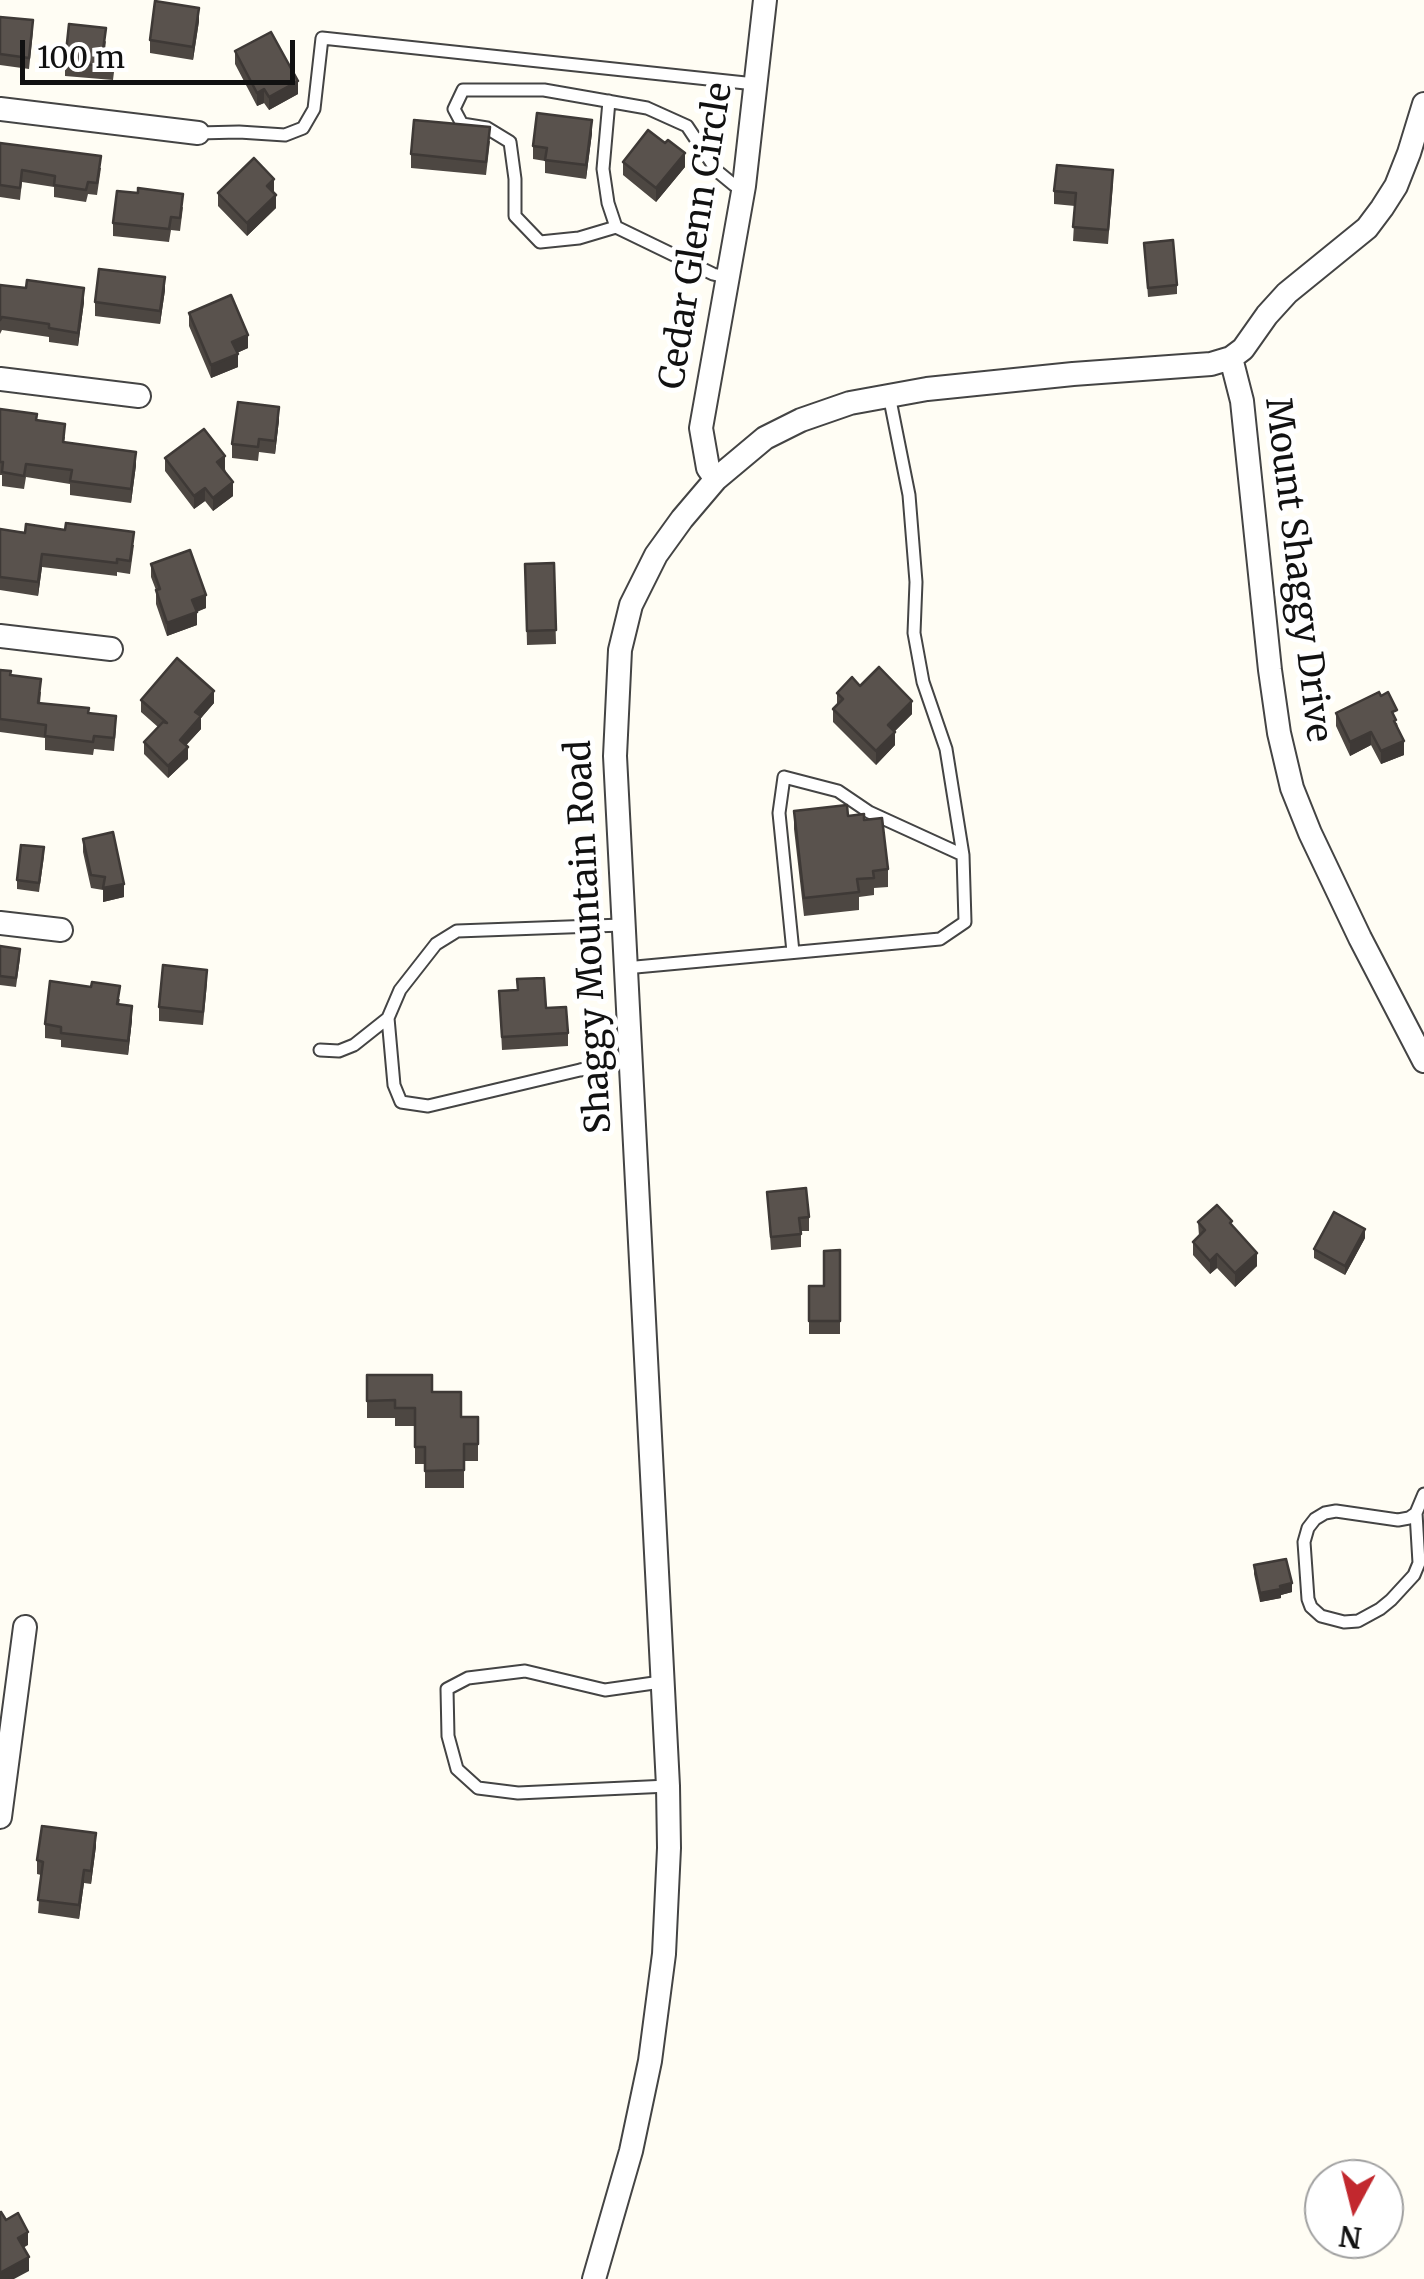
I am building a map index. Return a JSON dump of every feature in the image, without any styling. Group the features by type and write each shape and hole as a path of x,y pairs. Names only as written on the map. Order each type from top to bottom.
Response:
{"street":[{"name":"Cedar Glenn Circle","path":"716,479 708,468 701,428 744,186 766,0"},
{"path":"1231,358 1287,293 1367,228 1396,186 1424,104"},
{"path":"0,109 198,133"},
{"name":"Shaggy Mountain Road","path":"594,2279 631,2151 650,2061 664,1954 668,1848 668,1786 615,756 620,650 631,604 656,556 716,479 765,438 783,429 850,403 889,395 1211,364 1231,358"},
{"name":"Mount Shaggy Drive","path":"1231,358 1242,401 1270,670 1292,788 1360,938 1424,1060"},
{"path":"0,379 139,396"},
{"path":"0,636 111,649"},
{"path":"0,923 61,930"},
{"path":"0,1817 6,1724 25,1628"}],"lane":[{"path":"198,133 284,135 303,128 314,108 322,38 757,84"},
{"path":"729,278 713,274 616,226 579,238 540,242 515,216 510,142 487,128 462,124 454,109 462,90 544,90 648,108 687,126 718,171 734,185 744,186"},
{"path":"609,101 603,169 616,226"},
{"path":"624,968 940,938 965,922 964,855 946,749 923,682 914,633 916,582 909,495 889,395"},
{"path":"793,952 778,813 784,777 838,791 870,812 964,855"},
{"path":"320,1050 339,1051 354,1046 388,1018 400,990 436,944 457,931 622,925"},
{"path":"388,1018 394,1086 401,1102 428,1106 630,1062"},
{"path":"1416,1513 1398,1520 1336,1510 1315,1519 1304,1542 1311,1608 1321,1616 1358,1621 1390,1600 1414,1575 1419,1564 1416,1513 1424,1494"},
{"path":"662,1682 606,1690 525,1672 468,1678 447,1690 448,1736 457,1768 478,1788 518,1793 668,1786"}],"building":[{"path":"155,1 199,8 193,47 150,40"},
{"path":"0,17 33,20 29,58 0,54"},
{"path":"69,24 106,28 103,50 115,51 113,67 65,62"},
{"path":"271,32 298,81 269,97 264,89 257,93 235,51"},
{"path":"537,113 592,120 586,165 545,160 547,148 533,146"},
{"path":"414,120 490,127 486,162 411,154"},
{"path":"648,130 685,153 656,188 623,162"},
{"path":"0,143 101,156 97,183 88,182 86,190 54,185 55,176 22,170 20,188 0,185"},
{"path":"254,158 274,179 267,186 276,195 247,223 218,193"},
{"path":"1057,165 1113,170 1108,230 1073,227 1076,193 1054,191"},
{"path":"138,188 183,194 180,218 171,217 169,229 113,223 117,191 138,193"},
{"path":"1173,240 1177,285 1148,288 1144,243"},
{"path":"99,269 165,277 160,311 95,302"},
{"path":"27,280 84,288 78,333 49,328 49,324 2,317 0,320 0,285 26,288"},
{"path":"231,295 248,335 232,342 238,354 211,365 189,313"},
{"path":"238,402 279,407 275,441 259,439 258,447 232,444"},
{"path":"0,409 37,414 36,420 65,424 63,442 136,452 131,489 70,481 72,470 26,464 24,476 2,472"},
{"path":"204,429 225,456 217,462 233,482 213,498 205,488 194,496 165,458"},
{"path":"66,523 134,532 130,561 117,559 117,563 42,554 38,582 0,577 0,529 25,533 26,524 65,530"},
{"path":"190,550 206,595 192,600 197,612 167,623 151,564"},
{"path":"554,563 556,630 527,631 525,564"},
{"path":"177,658 214,691 195,712 201,716 180,740 188,747 168,766 144,742 163,722 167,723 141,700"},
{"path":"879,667 912,701 888,725 895,732 876,751 833,709 843,699 837,693 852,677 860,686"},
{"path":"0,670 41,679 38,703 89,708 88,713 116,716 114,738 94,736 93,742 45,736 46,725 0,719"},
{"path":"1379,692 1381,696 1388,692 1397,710 1392,712 1394,721 1404,741 1381,751 1371,732 1350,742 1336,713"},
{"path":"847,805 848,816 864,814 864,820 882,818 888,869 873,871 874,878 857,879 859,892 804,898 794,811"},
{"path":"113,832 124,884 103,888 105,877 91,875 83,839"},
{"path":"21,845 44,847 39,883 17,880"},
{"path":"0,946 20,949 16,978 0,976"},
{"path":"163,965 207,970 203,1012 159,1007"},
{"path":"544,978 546,1008 566,1007 568,1033 502,1037 499,991 518,990 517,979"},
{"path":"50,981 91,987 92,982 120,986 117,1004 132,1006 128,1041 61,1033 61,1027 45,1024"},
{"path":"806,1188 809,1217 799,1218 801,1234 771,1237 767,1192"},
{"path":"1217,1205 1257,1253 1235,1273 1217,1254 1210,1261 1193,1242 1205,1230 1198,1222"},
{"path":"1334,1212 1365,1229 1345,1266 1314,1249"},
{"path":"840,1250 840,1321 809,1321 809,1286 824,1286 824,1251"},
{"path":"367,1375 432,1375 432,1392 461,1392 461,1417 478,1417 478,1444 464,1444 464,1470 425,1471 425,1447 415,1447 415,1408 395,1408 395,1400 367,1401"},
{"path":"1286,1559 1292,1583 1260,1593 1254,1565"},
{"path":"42,1826 96,1833 91,1871 84,1870 79,1905 38,1900 43,1862 37,1860"},
{"path":"0,2213 6,2220 18,2213 28,2232 18,2238 29,2257 0,2273"}]}
